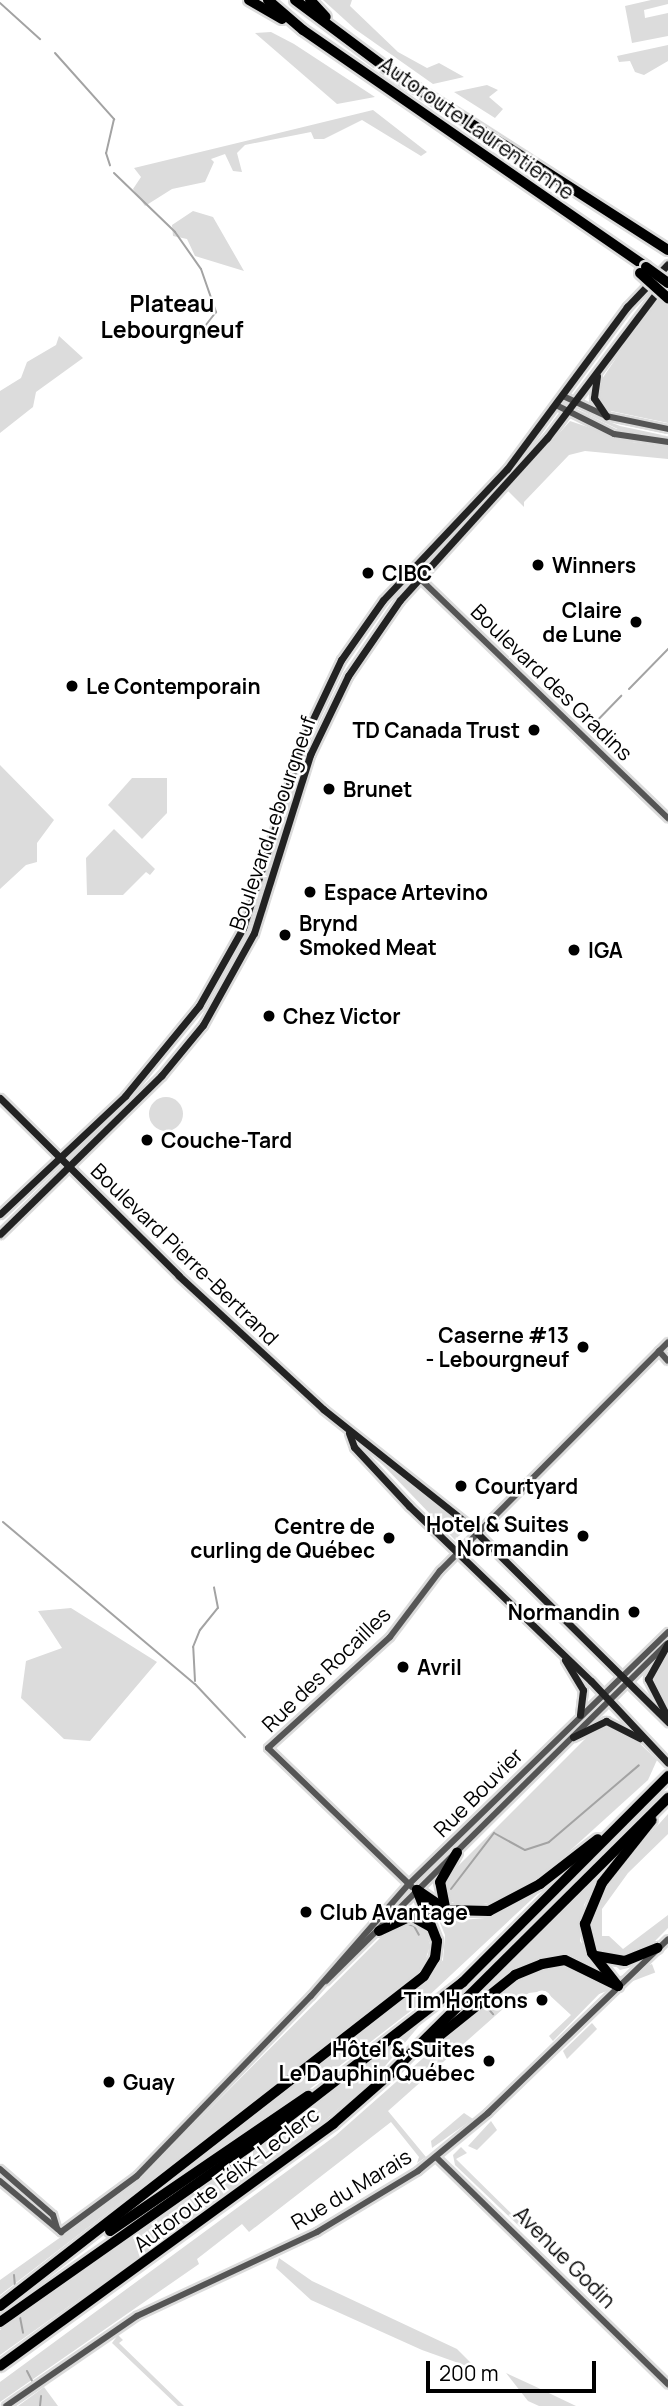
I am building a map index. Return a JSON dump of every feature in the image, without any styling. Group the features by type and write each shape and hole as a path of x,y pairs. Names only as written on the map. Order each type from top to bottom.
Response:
{"highway":[{"path":"249,0 303,30"},
{"name":"Autoroute Laurentienne","path":"268,0 303,30 610,243 643,270 668,282"},
{"name":"Autoroute Laurentienne","path":"295,0 397,76 668,248"},
{"path":"310,0 344,35"},
{"path":"643,270 668,298"},
{"name":"Autoroute Félix-Leclerc","path":"0,2322 258,2141 463,1982 668,1776"},
{"path":"618,1986 592,1953 585,1924 589,1908 602,1883 668,1798"},
{"name":"Autoroute Félix-Leclerc","path":"0,2366 222,2209 390,2074 668,1798"},
{"path":"413,1887 447,1910 471,1914 507,1904 540,1884 623,1819"},
{"path":"447,1910 439,1892 440,1882 457,1852"},
{"path":"55,2266 407,1992 435,1958 436,1933 413,1887"},
{"path":"379,1931 411,1916 425,1921 436,1933"},
{"path":"592,1953 619,1962 658,1948"},
{"path":"390,2074 515,1975 542,1964 565,1960 618,1986"},
{"path":"0,2306 401,2031"}],"main road":[{"name":"Boulevard Lebourgneuf","path":"0,1214 159,1059 217,978 249,912 317,706 362,627 412,571 474,509 563,396 627,307 668,264"},
{"name":"Boulevard Lebourgneuf","path":"0,1234 161,1076 216,1003 258,923 310,755 337,695 388,615 568,412 668,282"},
{"path":"599,369 594,398 606,416"},
{"name":"Boulevard Pierre-Bertrand","path":"0,1098 68,1167 349,1433 364,1438 478,1534 668,1720"},
{"name":"Boulevard Pierre-Bertrand","path":"349,1433 354,1447 457,1554 603,1693 668,1763"},
{"path":"668,1642 648,1679 668,1720"},
{"path":"564,1656 583,1690 580,1715"},
{"path":"573,1737 606,1721 650,1744"}],"street":[{"path":"563,396 606,416 668,429"},
{"path":"556,405 614,434 668,442"},
{"name":"Boulevard des Gradins","path":"412,571 668,818"},
{"name":"Rue des Rocailles","path":"413,1887 268,1748 390,1636 457,1554 668,1342"},
{"path":"659,1352 668,1361"},
{"name":"Rue Bouvier","path":"59,2230 137,2176 170,2145 413,1887 620,1675 668,1632"},
{"name":"Rue Bouvier","path":"322,1984 341,1971 379,1931 413,1887 457,1852 668,1642"},
{"name":"Rue du Marais","path":"6,2406 137,2316 317,2232 375,2200 436,2157 668,1938"},
{"name":"Avenue Godin","path":"436,2157 668,2384"},
{"path":"0,2169 53,2216 59,2230"},
{"path":"0,2181 59,2230"}],"shaded area":[{"path":"323,0 352,0 350,6 398,52 427,68 439,63 464,77 433,84 355,29"},
{"path":"651,0 668,0 668,4 644,10 645,18 668,13 668,36 632,43 625,6"},
{"path":"271,32 375,97 337,104 255,33"},
{"path":"668,45 668,61 644,75 635,72 630,61 619,62 617,56"},
{"path":"487,85 498,90 489,97 503,109 495,118 454,92"},
{"path":"373,110 427,152 421,156 362,120 324,139 314,139 311,132 245,145 237,153 242,172 233,171 225,154 211,159 214,162 205,182 172,189 145,206 133,189 141,177 134,168"},
{"path":"193,211 213,217 244,271 195,256 187,239 173,236 172,225"},
{"path":"659,294 668,303 668,423 606,410 597,399 600,382"},
{"path":"59,336 83,358 36,392 33,407 0,433 0,391 21,378 27,362 56,345"},
{"path":"578,410 620,426 667,436 626,433"},
{"path":"570,421 632,442 668,447 668,459 585,451 569,455 524,502 524,507 508,491"},
{"path":"0,765 54,820 37,843 37,862 26,865 0,889"},
{"path":"132,778 167,778 167,813 142,839 108,805"},
{"path":"114,829 155,869 150,875 146,872 123,895 87,895 86,858"},
{"path":"166,1097 178,1102 183,1114 178,1126 166,1131 154,1126 149,1114 154,1102"},
{"path":"360,1441 442,1508 466,1529 455,1540"},
{"path":"71,1608 157,1662 90,1741 64,1739 21,1698 26,1661 62,1648 38,1611"},
{"path":"668,1656 668,1707 653,1677"},
{"path":"598,1726 609,1726 631,1735 657,1760 648,1780 541,1877 503,1900 468,1907 451,1902 444,1891 446,1878"},
{"path":"668,1814 668,1834 628,1873 602,1909 602,1936 609,1936 623,1949 668,1915 668,1928 628,1968 620,1970 594,1945 589,1917 607,1882"},
{"path":"603,1869 584,1905 580,1941 601,1971 573,1958 549,1959 507,1976 454,2016"},
{"path":"545,1887 421,2003 294,2101 152,2194 430,1976 443,1960 445,1935 433,1906 444,1915 462,1920 485,1918"},
{"path":"407,1919 427,1932 430,1946 423,1967 411,1980 0,2295 0,2280 133,2186 391,1927"},
{"path":"652,1964 655,1972 583,2000 580,1992"},
{"path":"558,1965 596,1974 604,1989 553,2041 549,2036 571,2015 545,1991 529,1993 504,2008 388,2111 426,2157 417,2163 419,2157 391,2122 249,2232 242,2224 197,2259 199,2264 0,2402 0,2382 335,2136 499,1991 527,1974"},
{"path":"592,2023 597,2029 567,2059 563,2051"},
{"path":"419,2026 375,2078 290,2150 0,2355 0,2330"},
{"path":"464,2113 473,2119 432,2148 431,2141"},
{"path":"491,2121 497,2130 477,2150 468,2146"},
{"path":"461,2147 467,2153 456,2159 522,2224 526,2222 520,2227 455,2165 453,2155"},
{"path":"279,2258 312,2281 457,2349 478,2370 422,2350 311,2300 276,2268"},
{"path":"118,2335 123,2340 119,2343 184,2406 178,2406 112,2343"},
{"path":"506,2373 576,2406 539,2406 528,2401"},
{"path":"44,2387 58,2406 18,2406"}],"waterway":[{"path":"0,3 40,39"},
{"path":"55,53 114,119 106,153 110,165"},
{"path":"114,173 175,232 201,269 216,312 196,338"},
{"path":"629,689 668,649"},
{"path":"590,728 621,696"},
{"path":"3,1522 195,1684 245,1737"},
{"path":"195,1681 193,1647 200,1630 218,1608 214,1587"},
{"path":"451,1889 494,1833 525,1850 549,1842 639,1765"},
{"path":"403,1923 414,1926 419,1935"},
{"path":"486,2006 493,2014"},
{"path":"14,2275 15,2287"},
{"path":"20,2317 23,2333"},
{"path":"27,2371 32,2381"},
{"path":"40,2406 41,2396"}],"place":[{"name":"Winners","path":"538,565"},
{"name":"CIBC","path":"368,573"},
{"name":"Claire de Lune","path":"636,622"},
{"name":"Le Contemporain","path":"72,686"},
{"name":"TD Canada Trust","path":"534,730"},
{"name":"Brunet","path":"329,789"},
{"name":"Espace Artevino","path":"310,892"},
{"name":"Brynd Smoked Meat","path":"285,935"},
{"name":"IGA","path":"574,950"},
{"name":"Chez Victor","path":"269,1016"},
{"name":"Couche-Tard","path":"147,1140"},
{"name":"Caserne #13 - Lebourgneuf","path":"583,1347"},
{"name":"Courtyard","path":"461,1486"},
{"name":"Hotel & Suites Normandin","path":"583,1536"},
{"name":"Centre de curling de Québec","path":"389,1538"},
{"name":"Normandin","path":"634,1612"},
{"name":"Avril","path":"403,1667"},
{"name":"Club Avantage","path":"306,1912"},
{"name":"Tim Hortons","path":"542,2000"},
{"name":"Hôtel & Suites Le Dauphin Québec","path":"489,2061"},
{"name":"Guay","path":"109,2082"}],"district":[{"name":"Plateau Lebourgneuf","path":"172,316"}]}
